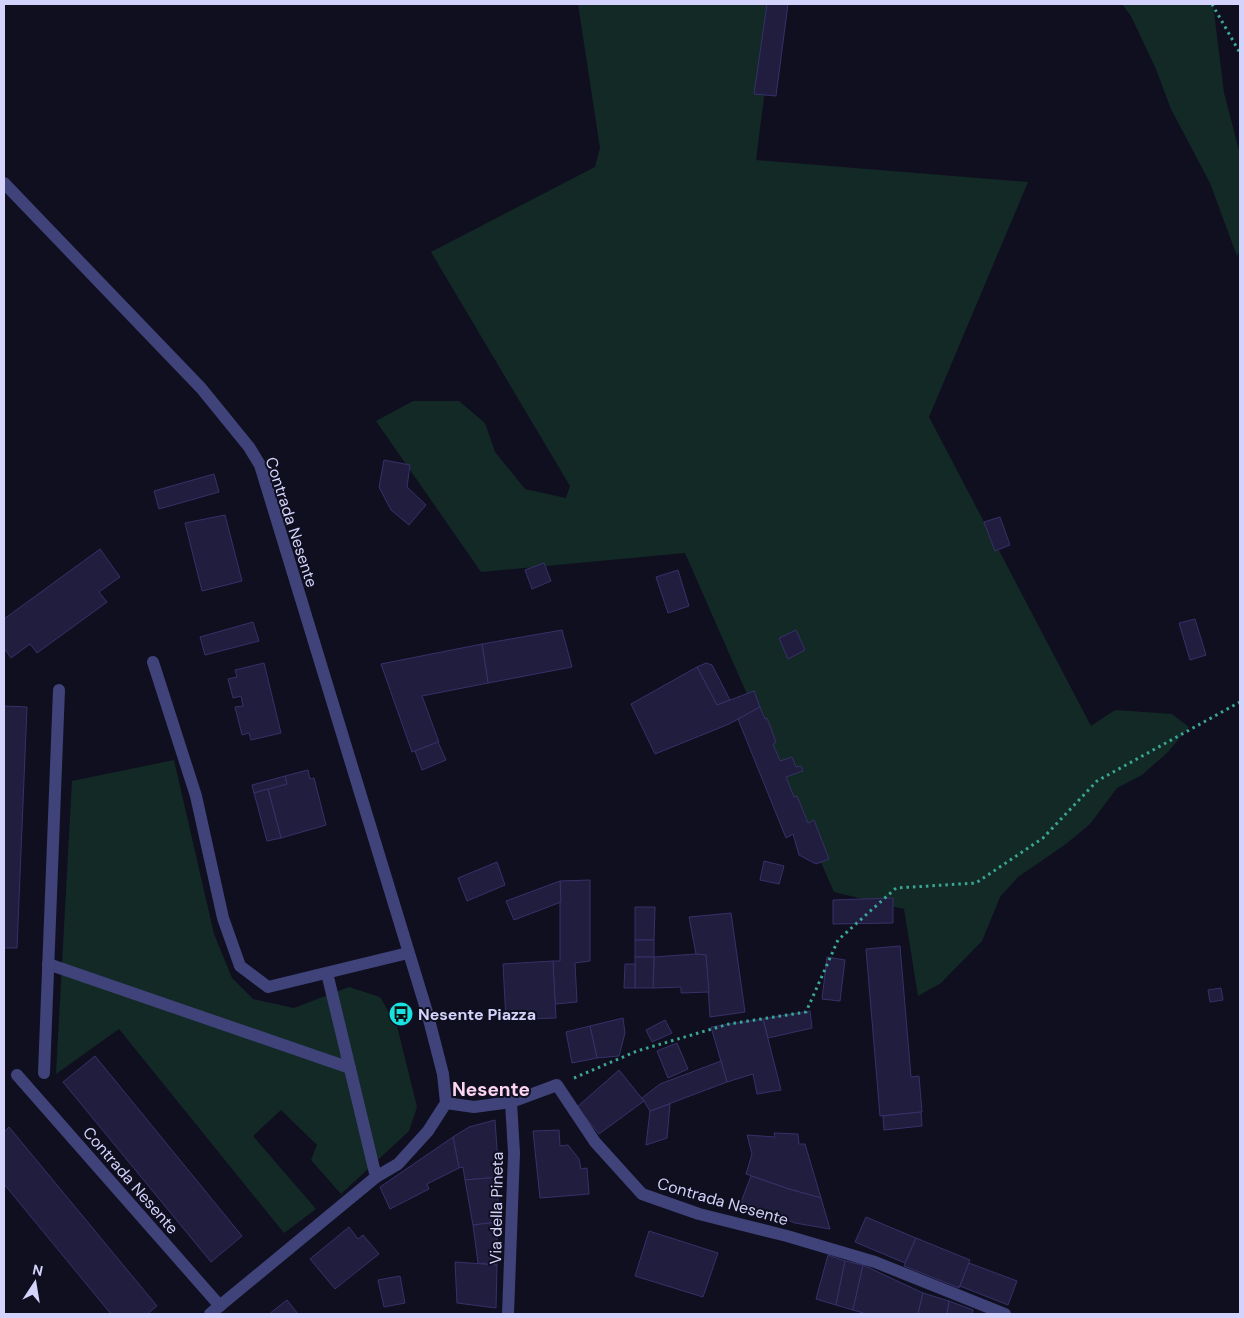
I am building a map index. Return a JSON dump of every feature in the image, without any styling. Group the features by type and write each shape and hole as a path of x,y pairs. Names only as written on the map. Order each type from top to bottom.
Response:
{"street":[{"name":"Contrada Nesente","path":"4,183 201,388 249,447 260,465 436,1044 446,1103 428,1131 398,1164 376,1177 215,1310 17,1075"},
{"path":"153,662 196,796 223,918 240,966 268,987 408,952"},
{"path":"44,1074 59,690"},
{"path":"48,964 350,1068"},
{"path":"327,973 376,1177"},
{"name":"Contrada Nesente","path":"557,1085 595,1142 642,1194 699,1214 787,1236 875,1262 1005,1314"},
{"path":"446,1103 474,1107 511,1102 557,1085"},
{"name":"Via della Pineta","path":"508,1314 514,1153 511,1102"}],"path":[{"path":"1212,4 1240,53"},
{"path":"557,1085 637,1052 729,1024 806,1012 838,940 896,888 976,883 1043,838 1097,781 1240,702"}],"green space":[{"path":"578,4 776,4 756,160 1028,182 929,417 1091,726 1115,710 1172,714 1189,727 1168,752 1142,775 1117,788 1090,824 1066,844 1018,877 1000,897 982,941 941,983 918,996 904,909 834,892 685,553 481,572 376,421 413,401 459,401 485,423 495,452 525,489 566,498 570,486 431,252 595,167 600,148"},
{"path":"1122,4 1213,4 1224,93 1240,154 1240,250 1237,256 1210,183 1171,109 1156,69 1131,16"},
{"path":"174,760 214,934 232,978 253,999 294,1008 349,987 380,997 397,1026 417,1107 409,1131 341,1194 311,1160 317,1145 281,1110 253,1136 316,1209 284,1233 119,1029 56,1074 72,781"}],"building":[{"path":"767,4 788,4 776,96 754,94"},
{"path":"384,460 410,465 407,487 426,505 409,525 391,510 379,487"},
{"path":"214,474 219,492 159,509 154,491"},
{"path":"225,515 242,581 202,591 185,523"},
{"path":"1000,517 1010,545 995,551 984,522"},
{"path":"100,549 120,577 99,592 107,602 37,653 30,644 11,658 4,648 4,619"},
{"path":"544,563 551,581 532,589 525,570"},
{"path":"678,570 689,606 668,613 656,577"},
{"path":"1195,619 1206,655 1190,660 1179,623"},
{"path":"253,622 259,641 205,655 200,637"},
{"path":"562,630 572,667 488,683 482,644"},
{"path":"796,630 805,650 788,659 779,638"},
{"path":"482,644 488,683 422,696 439,742 412,752 381,664"},
{"path":"264,663 281,733 251,740 249,733 242,735 235,707 243,706 241,696 233,698 228,679 237,677 235,670"},
{"path":"706,663 712,665 730,700 717,705 697,667"},
{"path":"697,667 717,705 754,691 760,707 729,724 655,754 631,704"},
{"path":"4,706 27,707 17,948 4,948"},
{"path":"760,707 765,719 767,718 776,742 773,744 780,761 792,757 796,767 801,766 803,771 786,777 794,797 797,796 808,823 814,820 829,859 816,864 799,855 793,834 786,838 738,719"},
{"path":"438,742 446,760 422,770 415,751"},
{"path":"308,770 310,779 314,778 326,825 281,838 268,789 287,784 285,776"},
{"path":"285,776 287,784 254,793 252,785"},
{"path":"268,789 281,838 267,841 254,793"},
{"path":"764,861 784,866 779,884 760,880"},
{"path":"497,862 505,885 467,901 458,878"},
{"path":"590,880 590,961 575,963 577,1002 555,1004 553,961 560,961 560,881"},
{"path":"560,881 561,902 514,920 506,901"},
{"path":"893,898 893,923 833,924 833,900"},
{"path":"635,907 655,907 654,940 635,940"},
{"path":"731,913 745,1012 710,1017 706,955 696,954 689,917"},
{"path":"635,940 654,940 654,957 635,957"},
{"path":"900,946 911,1077 919,1076 922,1112 880,1116 866,949"},
{"path":"706,955 709,992 681,993 681,987 653,988 654,957"},
{"path":"635,957 654,957 653,988 635,988"},
{"path":"827,957 845,960 840,1001 822,999"},
{"path":"553,961 556,1018 506,1020 503,964"},
{"path":"625,964 635,964 635,988 624,988"},
{"path":"1221,988 1223,1000 1210,1002 1208,990"},
{"path":"810,1011 812,1028 768,1038 763,1019"},
{"path":"623,1018 625,1033 619,1056 597,1058 590,1026"},
{"path":"763,1019 781,1090 757,1094 753,1074 727,1082 711,1027"},
{"path":"665,1020 672,1033 652,1042 646,1030"},
{"path":"590,1026 597,1058 572,1063 566,1032"},
{"path":"677,1043 688,1069 668,1078 657,1051"},
{"path":"95,1056 242,1236 211,1262 63,1082"},
{"path":"721,1061 727,1082 650,1111 642,1098 660,1084"},
{"path":"619,1070 644,1101 599,1134 577,1107"},
{"path":"670,1104 667,1138 646,1145 650,1111"},
{"path":"921,1112 922,1126 884,1130 883,1116"},
{"path":"495,1120 499,1177 465,1180 463,1167 459,1168 453,1137 469,1127"},
{"path":"9,1127 157,1306 147,1314 111,1314 4,1184 4,1132"},
{"path":"559,1130 560,1146 568,1145 579,1159 581,1169 587,1168 589,1194 540,1198 533,1131"},
{"path":"774,1133 798,1134 799,1144 805,1144 821,1198 746,1174 752,1154 747,1135 775,1137"},
{"path":"453,1137 459,1168 427,1184 429,1189 390,1209 380,1187"},
{"path":"751,1176 821,1198 830,1229 795,1223 741,1202"},
{"path":"499,1177 497,1222 473,1225 465,1180"},
{"path":"866,1217 916,1238 905,1263 855,1242"},
{"path":"497,1222 497,1265 478,1263 473,1225"},
{"path":"349,1227 358,1239 363,1235 379,1254 335,1289 310,1259"},
{"path":"649,1231 718,1253 703,1297 635,1276"},
{"path":"916,1238 970,1260 959,1288 904,1266"},
{"path":"828,1255 845,1261 836,1305 816,1299"},
{"path":"845,1261 863,1265 853,1310 836,1305"},
{"path":"455,1262 497,1265 496,1308 457,1303"},
{"path":"969,1263 1017,1281 1008,1305 960,1286"},
{"path":"863,1265 923,1293 918,1314 867,1314 853,1310"},
{"path":"400,1276 405,1303 384,1307 378,1280"},
{"path":"923,1293 949,1301 947,1314 918,1314"},
{"path":"287,1300 298,1314 269,1314"},
{"path":"949,1301 973,1310 972,1314 947,1314"}],"place":[{"name":"Nesente Piazza","path":"401,1014"}],"district":[{"name":"Nesente","path":"491,1089"}]}
